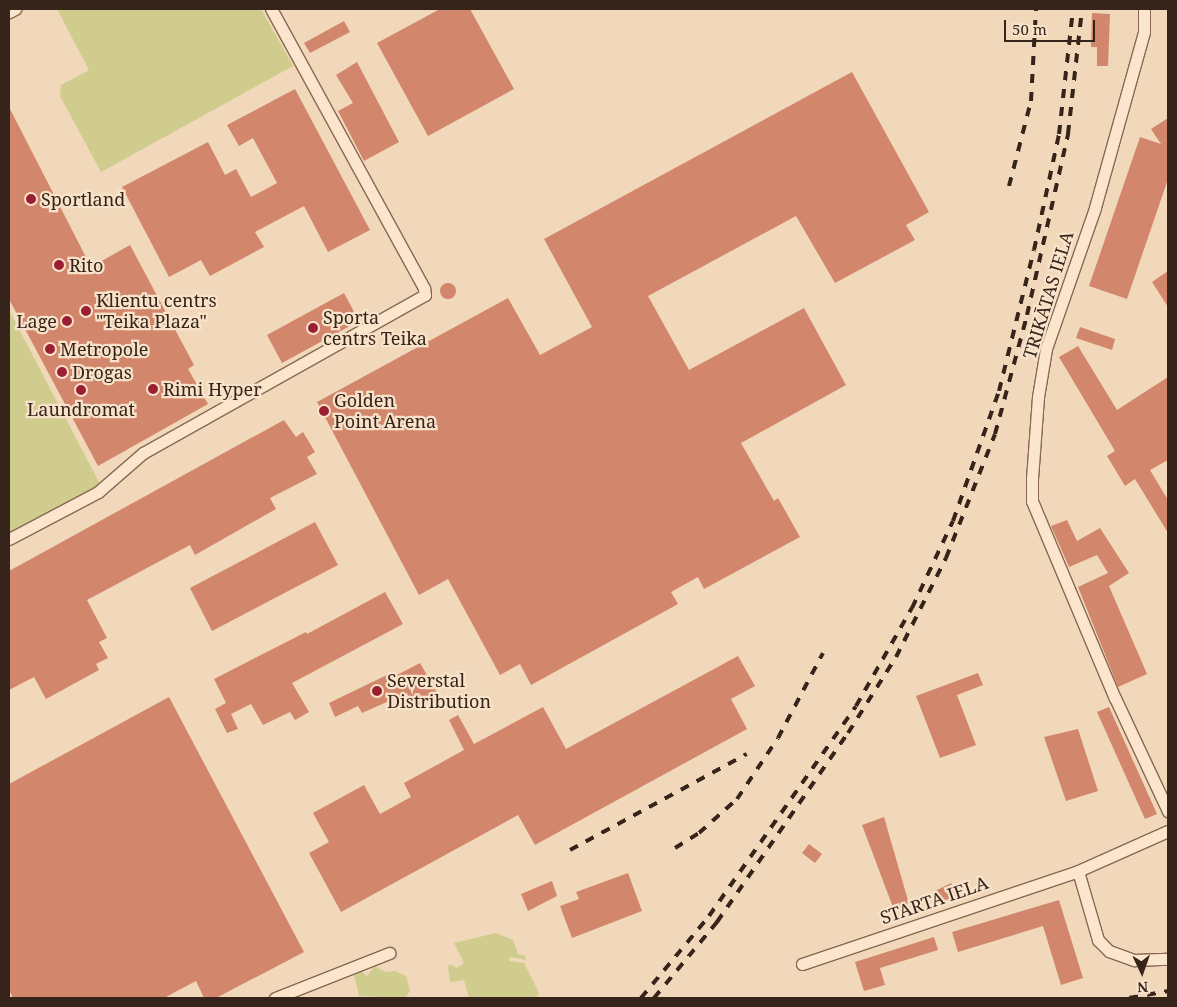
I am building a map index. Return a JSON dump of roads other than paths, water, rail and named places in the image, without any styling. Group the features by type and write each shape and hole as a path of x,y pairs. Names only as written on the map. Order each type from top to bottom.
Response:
{"street":[{"path":"9,12 15,9"},
{"path":"9,539 98,492 143,453 424,295 420,280 271,9"},
{"name":"TRIKĀTAS IELA","path":"1144,9 1144,32 1095,208 1046,349 1038,397 1032,501 1115,698 1168,811"},
{"name":"STARTA IELA","path":"802,964 1078,871 1168,831"},
{"path":"1078,871 1098,940 1109,951 1134,960 1168,959"},
{"path":"275,998 389,953"}],"railway":[{"path":"1009,186 1031,101 1036,9"},
{"path":"641,998 709,916 856,706 912,608 953,521 999,391 1034,250 1059,134 1073,9"},
{"path":"654,998 717,922 848,733 896,657 946,558 995,434 1027,315 1068,134 1082,9"},
{"path":"675,848 699,833 737,799 778,738 823,653"},
{"path":"570,850 747,754"},
{"path":"1129,998 1168,991"}],"place":[{"name":"Sportland","path":"31,199"},
{"name":"Rito","path":"59,265"},
{"name":"Klientu centrs \"Teika Plaza\"","path":"86,311"},
{"name":"Lage","path":"67,321"},
{"name":"Sporta centrs Teika","path":"313,328"},
{"name":"Metropole","path":"50,349"},
{"name":"Drogas","path":"62,372"},
{"name":"Rimi Hyper","path":"153,389"},
{"name":"Laundromat","path":"81,390"},
{"name":"Golden Point Arena","path":"324,411"},
{"name":"Severstal Distribution","path":"377,691"}]}
